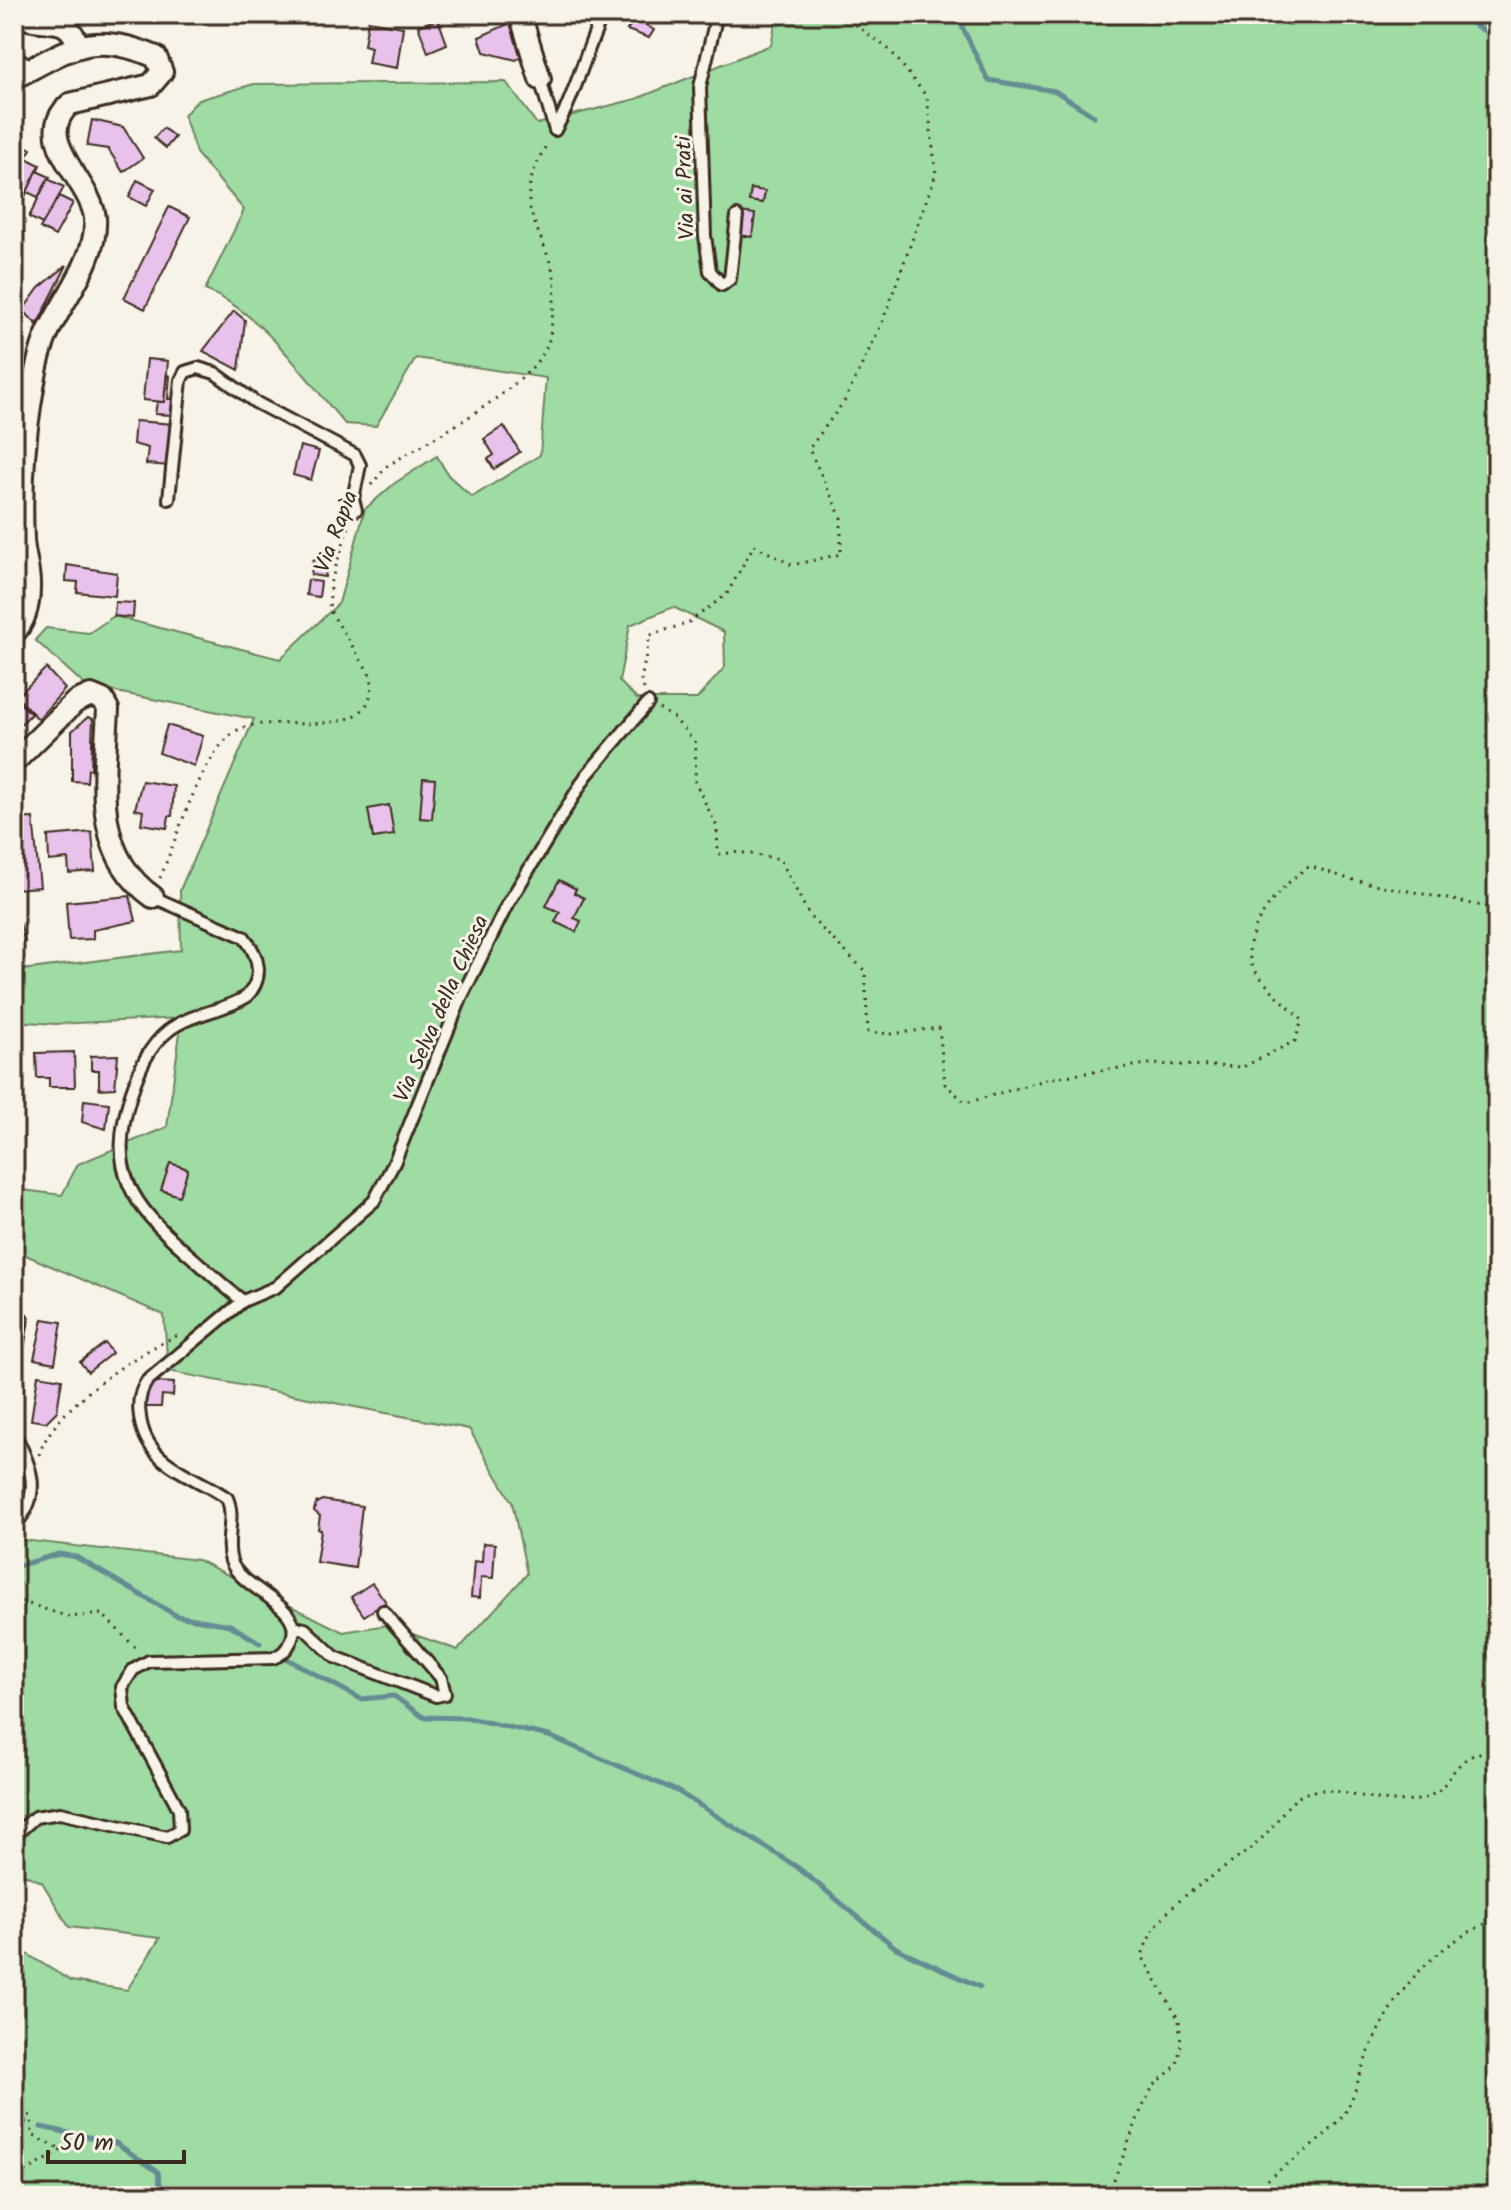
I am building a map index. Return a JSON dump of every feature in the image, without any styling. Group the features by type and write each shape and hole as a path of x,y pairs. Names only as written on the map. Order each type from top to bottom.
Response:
{"street":[{"path":"18,14 65,25 72,30 78,45"},
{"path":"520,14 540,79"},
{"path":"14,74 36,67 78,45 99,42 142,52 160,61 162,72 151,85 76,101 64,109 58,119 59,146 93,209 94,231 76,280 43,345 30,404 23,536 29,578 28,600 22,621 14,633"},
{"path":"14,580 28,600"},
{"path":"14,762 75,702 91,695 103,700 108,709 104,805 107,832 136,882 153,897"}],"lane":[{"path":"555,130 566,111 589,42 603,14"},
{"name":"Via ai Prati","path":"717,14 700,87 705,236 710,271 722,285 730,279 737,216"},
{"path":"540,79 555,130"},
{"path":"169,499 181,380 185,372 198,368 215,373 255,402 355,455 360,465 353,499 356,510"},
{"name":"Via Selva della Chiesa","path":"295,1627 283,1610 234,1568 229,1547 231,1520 227,1498 166,1465 150,1446 143,1432 139,1406 147,1381 243,1301 276,1287 374,1201 399,1152 462,996 506,907 586,776 648,703"},
{"path":"153,897 244,937 253,949 259,970 246,997 171,1029 144,1059 121,1134 124,1176 132,1195 153,1223 243,1301"},
{"path":"14,1366 22,1319"},
{"path":"14,1433 29,1464 33,1491 26,1513 14,1526"},
{"path":"14,1836 35,1817 60,1813 167,1837 180,1830 179,1809 124,1707 122,1687 133,1670 149,1661 273,1658 289,1646 295,1627 305,1629 335,1657 436,1696 445,1694 441,1678 383,1611"}],"path":[{"path":"841,14 891,51 927,97 936,174 882,323 845,400 809,449 841,517 841,554 792,565 754,545 727,594 688,623 650,635 641,680 648,703 674,718 696,743 695,782 717,827 718,854 739,852 780,859 810,917 865,971 868,1032 890,1034 939,1028 945,1084 966,1103 1052,1078 1147,1064 1243,1067 1295,1041 1302,1020 1252,965 1249,945 1265,910 1296,874 1310,866 1349,879 1497,909"},
{"name":"Via Rapìa","path":"153,897 207,768 233,733 255,725 350,720 366,706 371,676 332,616 329,603 335,562 356,510 387,466 521,379 547,345 555,292 554,276 534,228 528,204 532,173 555,130"},
{"path":"39,1458 52,1431 115,1369 176,1336 216,1325"},
{"path":"14,1599 69,1617 102,1614 149,1661"},
{"path":"1115,2196 1114,2180 1141,2110 1153,2086 1177,2065 1181,2044 1179,2020 1142,1956 1148,1936 1163,1915 1196,1886 1265,1836 1284,1808 1310,1791 1357,1795 1385,1803 1418,1800 1442,1791 1468,1758 1497,1748"},
{"path":"1249,2196 1276,2169 1326,2133 1343,2116 1386,2014 1414,1975 1462,1934 1497,1919"},
{"path":"14,2109 31,2116 32,2135 62,2150 21,2175 14,2176"}],"green space":[{"path":"777,14 1497,14 1497,2196 14,2196 14,1946 71,1981 127,1990 160,1938 69,1927 42,1882 14,1870 14,1539 198,1560 343,1632 387,1625 458,1650 527,1574 512,1502 469,1429 168,1371 164,1315 14,1250 14,1189 62,1195 78,1164 167,1127 182,1018 55,1024 14,1021 14,971 181,950 180,890 254,719 86,686 35,640 46,628 89,633 114,616 280,659 339,603 365,509 395,483 437,456 448,475 472,497 540,455 546,378 416,358 376,426 345,424 264,330 245,313 205,290 244,210 196,153 184,115 198,100 254,84 506,82 537,124 636,99 771,45","holes":["673,607 724,632 725,667 697,699 637,699 619,681 630,625"]}],"building":[{"path":"635,18 654,30 649,38 627,30"},
{"path":"438,19 447,44 428,52 418,26"},
{"path":"368,21 403,27 397,68 368,63 371,47 364,45"},
{"path":"510,23 521,57 516,60 484,52 479,37"},
{"path":"92,120 123,127 143,158 123,172 108,149 87,146"},
{"path":"163,128 175,137 166,148 154,138"},
{"path":"14,141 31,149 14,176"},
{"path":"24,157 40,165 22,203 14,199 14,176"},
{"path":"37,171 50,177 38,197 27,192"},
{"path":"48,179 64,187 44,225 29,217"},
{"path":"137,180 155,189 146,206 129,197"},
{"path":"751,189 765,191 763,203 749,201"},
{"path":"59,196 73,203 55,236 40,228"},
{"path":"169,207 190,217 145,309 124,298"},
{"path":"740,212 755,214 752,237 739,235"},
{"path":"67,265 37,325 23,310 39,288"},
{"path":"234,311 245,320 239,370 203,351"},
{"path":"147,359 168,361 164,402 143,400"},
{"path":"167,375 170,376 168,399 174,399 172,415 155,414 157,402 164,402"},
{"path":"135,421 174,424 170,466 146,464 148,448 133,444"},
{"path":"504,426 520,452 494,469 488,459 494,455 484,439"},
{"path":"300,446 319,451 311,480 293,475"},
{"path":"313,560 327,562 325,577 311,575"},
{"path":"67,565 117,573 115,596 77,592 78,582 66,581"},
{"path":"308,580 321,582 319,597 306,595"},
{"path":"115,602 134,603 133,618 114,616"},
{"path":"46,668 65,689 38,719 17,697"},
{"path":"14,697 31,714 17,728 14,725"},
{"path":"88,717 93,719 91,769 88,769 87,782 72,781 72,731"},
{"path":"167,725 203,736 194,766 159,753"},
{"path":"423,778 435,779 432,819 420,818"},
{"path":"142,781 174,786 172,816 169,816 167,828 141,824 143,811 135,809"},
{"path":"389,805 394,835 373,838 368,809"},
{"path":"33,818 40,887 14,889 14,819"},
{"path":"92,832 95,871 69,873 68,859 49,861 48,836"},
{"path":"559,880 576,889 574,893 584,898 574,918 581,921 576,932 555,922 560,912 546,906"},
{"path":"130,896 136,921 93,930 93,939 69,940 66,902"},
{"path":"14,904 25,941 14,944"},
{"path":"74,1052 75,1087 49,1087 49,1078 37,1078 36,1053"},
{"path":"118,1055 115,1088 99,1089 99,1070 91,1070 91,1056"},
{"path":"84,1100 109,1103 106,1129 82,1122"},
{"path":"170,1163 188,1169 179,1196 161,1190"},
{"path":"43,1319 62,1322 55,1363 34,1359"},
{"path":"105,1343 112,1353 88,1372 80,1362"},
{"path":"38,1375 62,1379 57,1411 46,1422 31,1420"},
{"path":"174,1383 173,1396 162,1395 161,1407 146,1407 147,1385"},
{"path":"18,1462 21,1501 14,1502 14,1463"},
{"path":"322,1500 362,1506 355,1568 316,1562 321,1530 318,1529 320,1516 314,1511 316,1503"},
{"path":"483,1543 495,1544 493,1578 481,1577 480,1598 471,1597 474,1561 482,1562"},
{"path":"372,1583 386,1602 364,1616 351,1597"}],"waterway":[{"path":"956,14 988,80 1055,91 1094,116"},
{"path":"1457,14 1497,39"},
{"path":"14,1567 59,1554 76,1557 177,1616 230,1625 260,1643"},
{"path":"287,1659 361,1699 394,1696 423,1717 468,1718 549,1736 677,1791 797,1867 896,1948 980,1987"},
{"path":"14,2119 25,2122"},
{"path":"41,2127 116,2143 158,2172 162,2196"}]}
